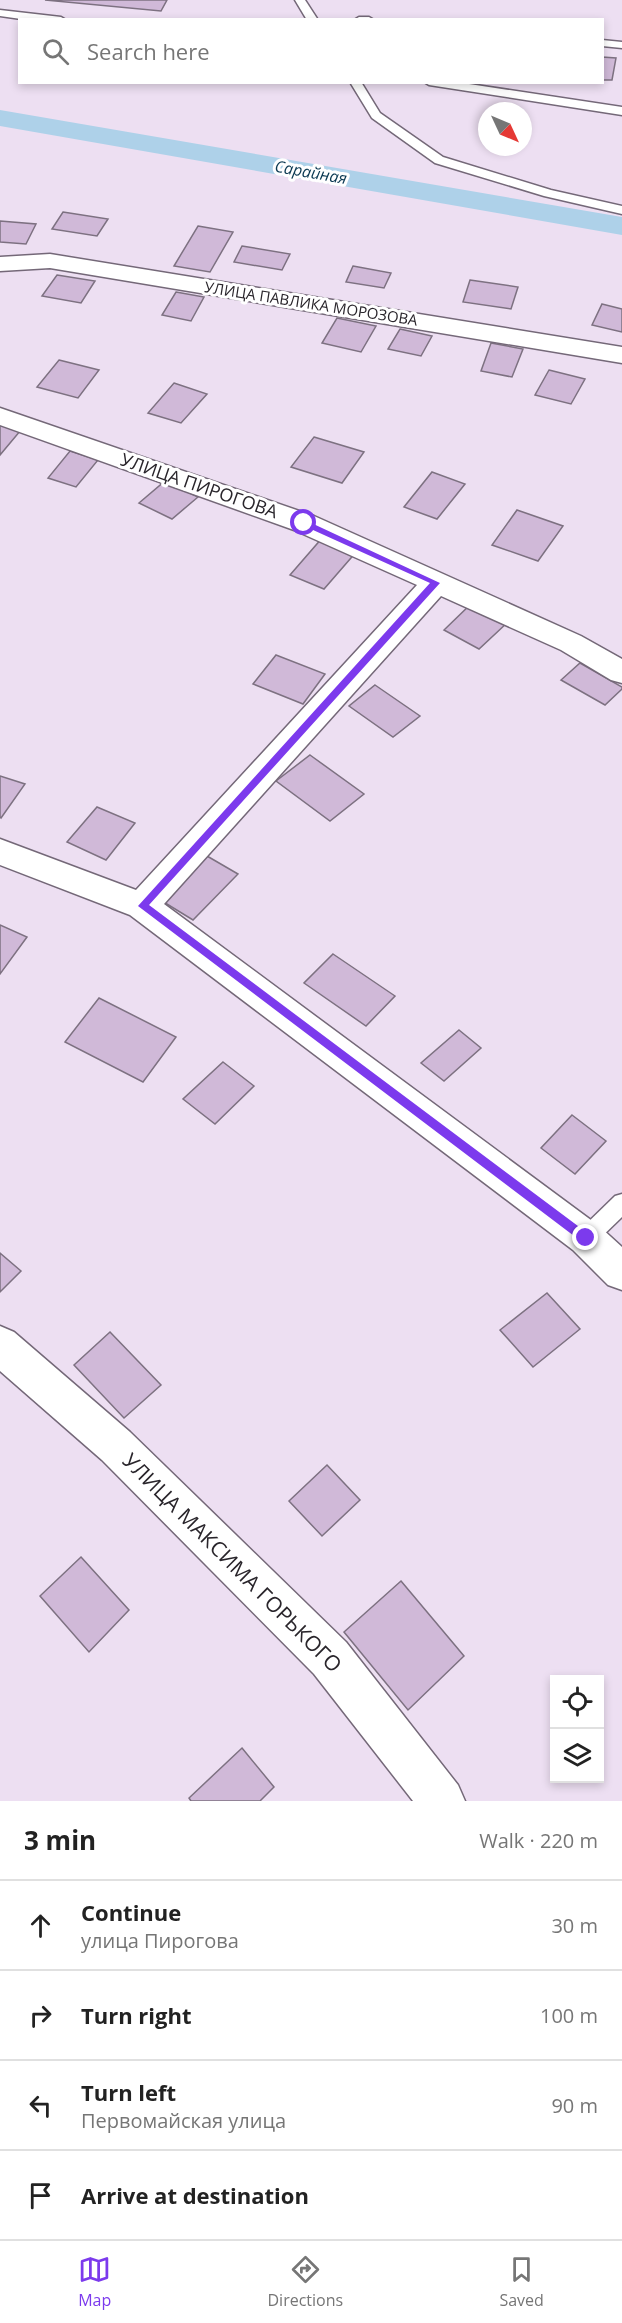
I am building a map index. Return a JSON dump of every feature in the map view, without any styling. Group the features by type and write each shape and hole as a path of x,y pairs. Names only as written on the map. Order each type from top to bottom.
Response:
{"street":[{"name":"УЛИЦА ПАВЛИКА МОРОЗОВА","path":"0,264 50,261 622,355"},
{"name":"УЛИЦА ПИРОГОВА","path":"0,416 304,523 571,643 622,672"},
{"path":"142,906 436,583"},
{"path":"0,852 142,906 586,1238 622,1272"},
{"name":"УЛИЦА МАКСИМА ГОРЬКОГО","path":"0,1345 116,1446 330,1658 442,1801"}],"lane":[{"path":"300,0 312,18"},
{"path":"0,13 44,18"},
{"path":"604,43 622,45"},
{"path":"356,84 376,115 439,160 548,193 622,210"},
{"path":"442,84 622,111"},
{"path":"586,1238 622,1203"}],"building":[{"path":"45,0 167,0 161,11"},
{"path":"604,57 616,58 612,80 604,80"},
{"path":"63,212 108,219 97,236 52,229"},
{"path":"0,221 36,224 26,244 0,242"},
{"path":"198,226 233,232 210,272 174,266"},
{"path":"242,246 290,254 282,270 234,262"},
{"path":"353,266 391,273 384,288 346,282"},
{"path":"57,275 95,281 81,303 42,296"},
{"path":"470,280 518,287 511,309 463,302"},
{"path":"176,292 204,297 191,321 162,315"},
{"path":"602,304 622,309 622,332 592,325"},
{"path":"337,318 376,326 361,352 322,343"},
{"path":"400,329 432,336 421,356 388,349"},
{"path":"491,343 523,349 512,377 481,371"},
{"path":"59,360 99,370 78,398 37,387"},
{"path":"549,370 585,379 571,404 535,395"},
{"path":"174,383 207,394 181,423 148,413"},
{"path":"0,424 21,430 0,455"},
{"path":"314,437 364,452 342,483 291,467"},
{"path":"70,451 98,460 76,487 48,478"},
{"path":"432,472 465,484 437,519 404,507"},
{"path":"165,481 198,497 172,519 139,503"},
{"path":"517,510 563,526 538,561 492,545"},
{"path":"323,537 357,551 324,589 290,575"},
{"path":"472,603 508,622 479,649 444,630"},
{"path":"276,655 325,674 303,704 253,684"},
{"path":"580,663 622,689 605,705 561,680"},
{"path":"375,685 420,716 393,737 349,706"},
{"path":"310,755 364,794 330,821 276,781"},
{"path":"0,776 25,784 1,818 0,817"},
{"path":"97,807 135,823 106,860 67,842"},
{"path":"207,856 238,874 193,920 162,901"},
{"path":"0,925 27,937 0,974"},
{"path":"333,954 395,996 366,1026 304,983"},
{"path":"99,998 176,1037 143,1082 65,1042"},
{"path":"459,1030 481,1048 444,1081 421,1063"},
{"path":"223,1062 254,1086 215,1124 183,1099"},
{"path":"572,1115 606,1141 575,1174 541,1148"},
{"path":"0,1253 21,1271 0,1292"},
{"path":"547,1293 580,1329 533,1367 500,1330"},
{"path":"110,1332 161,1385 124,1418 74,1365"},
{"path":"327,1465 360,1500 322,1536 289,1501"},
{"path":"81,1557 129,1610 89,1652 40,1596"},
{"path":"401,1581 464,1656 408,1710 344,1632"},
{"path":"242,1748 274,1787 260,1801 191,1801 189,1798"}],"waterway":[{"name":"Сарайная","path":"0,118 622,226"}],"route":[{"path":"304,523 436,583 142,906 586,1238"}]}
